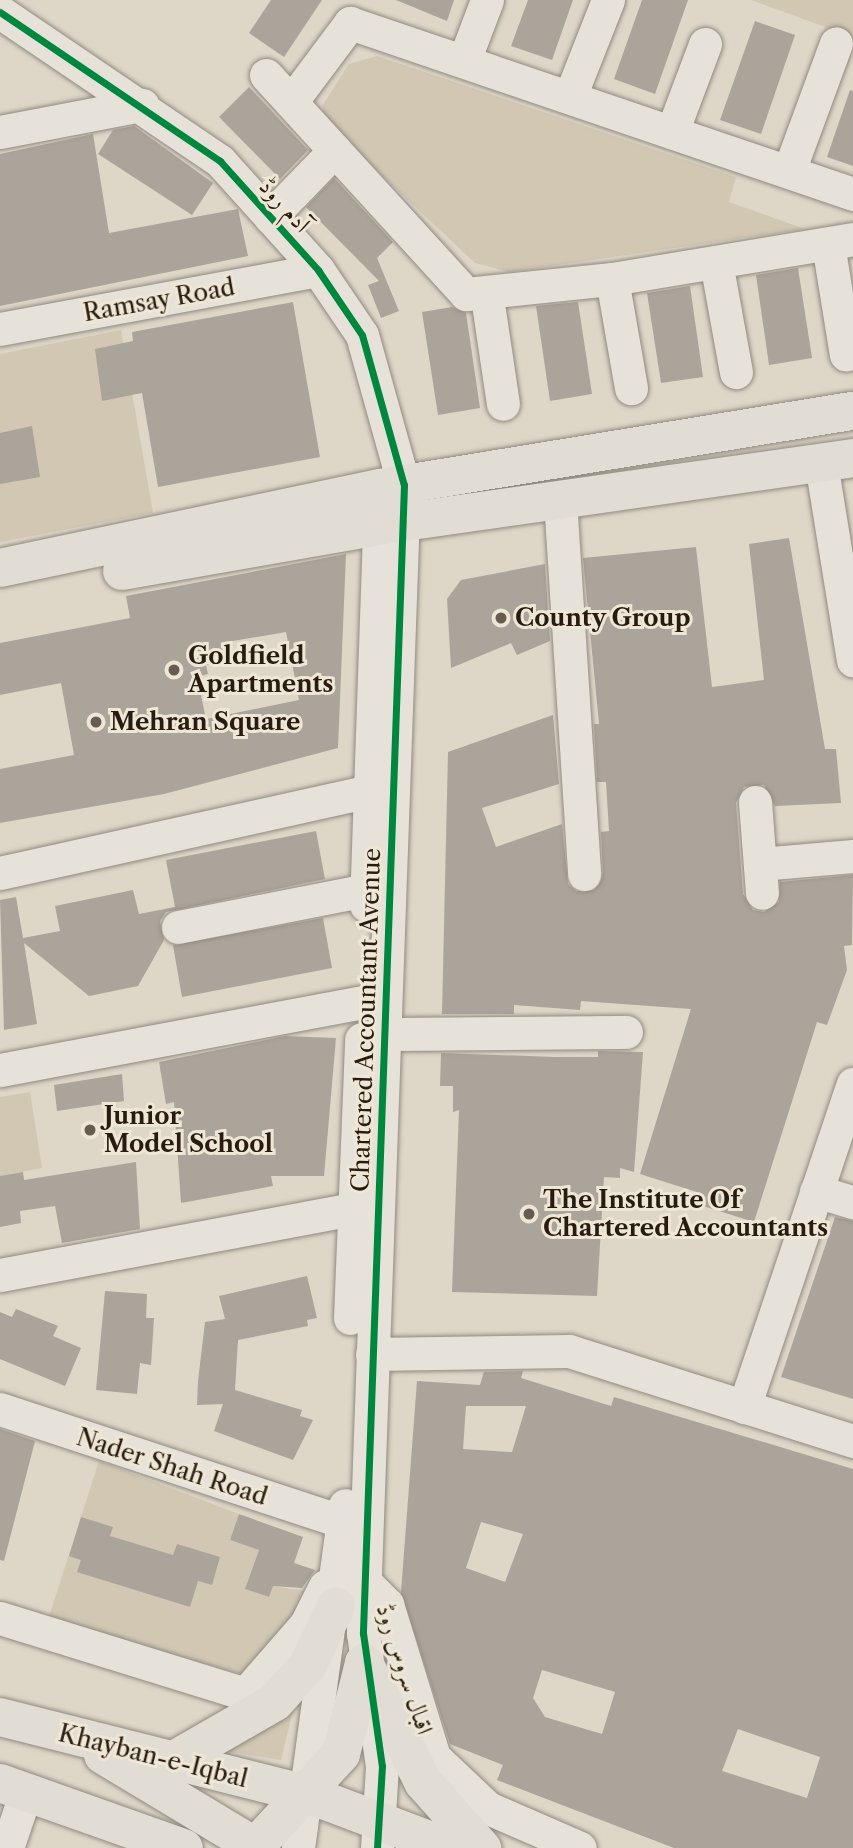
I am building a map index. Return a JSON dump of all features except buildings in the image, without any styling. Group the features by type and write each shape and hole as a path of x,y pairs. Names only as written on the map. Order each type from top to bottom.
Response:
{"main road":[{"path":"0,568 392,486 853,411"},
{"path":"0,592 392,524 837,460"},
{"path":"174,1760 309,1665 336,1606"},
{"path":"77,1739 256,1847 307,1794 364,1663"},
{"path":"364,1663 423,1782 482,1848"},
{"name":"Khayban-e-Iqbal","path":"0,1717 77,1739 174,1760 307,1794 379,1833 429,1846"},
{"path":"324,1756 379,1833"},
{"path":"13,1787 173,1846"}],"street":[{"path":"466,58 487,0"},
{"path":"571,94 608,0"},
{"path":"291,102 356,11 466,58 853,194"},
{"name":"آدم روڈ","path":"0,12 142,105 220,161 318,270 362,335 386,436 392,486 392,524"},
{"path":"789,171 836,43"},
{"path":"672,132 705,44"},
{"path":"266,75 466,294 487,297 840,242 846,355"},
{"path":"0,132 142,105"},
{"path":"270,217 335,150"},
{"path":"716,262 736,372"},
{"name":"Ramsay Road","path":"0,329 318,270"},
{"path":"612,279 631,388"},
{"path":"487,297 503,404"},
{"path":"837,460 853,660"},
{"path":"560,500 584,874"},
{"name":"Chartered Accountant Avenue","path":"347,1521 354,1209 370,791 392,524"},
{"name":"Chartered Accountant Avenue","path":"347,1521 372,1354 384,1034 392,524"},
{"path":"0,873 370,791"},
{"path":"755,802 761,878 853,856"},
{"path":"178,927 367,890"},
{"path":"0,1070 363,1002"},
{"path":"384,1034 626,1032"},
{"path":"744,1406 853,1084"},
{"path":"816,1191 853,1202"},
{"path":"0,1275 354,1209"},
{"path":"372,1354 569,1351 853,1441"},
{"name":"Nader Shah Road","path":"0,1409 347,1521"},
{"path":"347,1521 364,1581 364,1663 382,1766 379,1833"},
{"path":"324,1756 336,1606 347,1521"},
{"path":"0,1618 260,1698 324,1590 347,1521"},
{"name":"اقبال سروس روڈ","path":"364,1581 387,1604 434,1757 488,1808 580,1848"},
{"path":"7,1848 13,1787"},
{"path":"298,1848 307,1794"}],"shaded area":[{"path":"751,0 853,0 853,37"},
{"path":"377,56 736,177 729,202 805,229 510,272 475,263 328,125 322,106 349,64"},
{"path":"121,330 153,513 0,542 0,354"},
{"path":"30,1092 42,1168 0,1176 0,1097"},
{"path":"99,1461 239,1514 230,1540 259,1550 245,1589 268,1597 273,1586 312,1592 252,1677 48,1620"},
{"path":"296,1697 281,1760 224,1751"}],"cycle path":[{"path":"0,12 220,161 318,270 362,335 404,485 363,1633 382,1766 377,1848"}],"place":[{"name":"County Group","path":"501,618"},
{"name":"Goldfield Apartments","path":"174,670"},
{"name":"Mehran Square","path":"96,722"},
{"name":"Junior Model School","path":"90,1130"},
{"name":"The Institute Of Chartered Accountants","path":"529,1214"}]}
